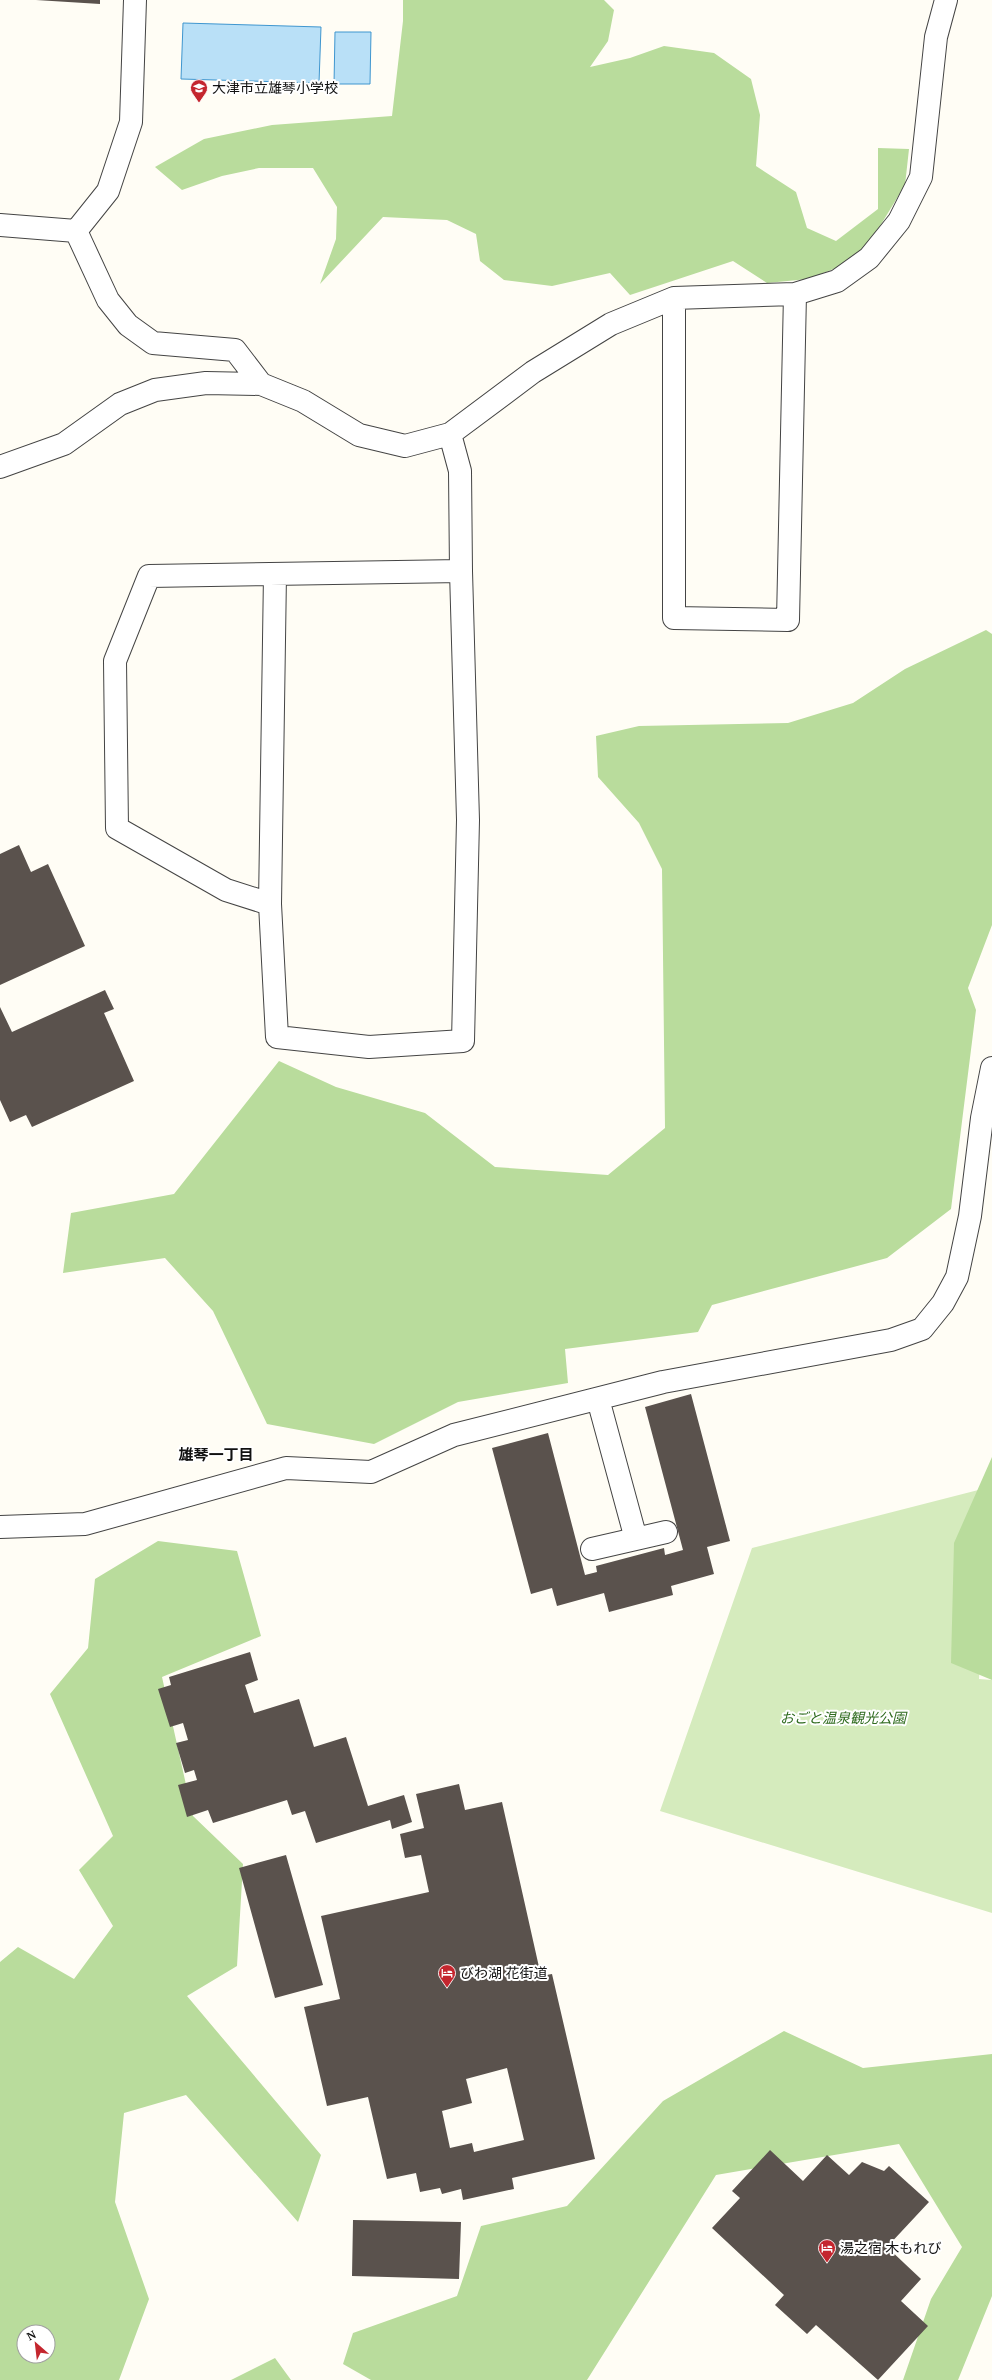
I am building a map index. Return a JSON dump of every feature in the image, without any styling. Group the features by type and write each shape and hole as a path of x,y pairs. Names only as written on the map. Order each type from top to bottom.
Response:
{"street":[{"path":"76,231 108,191 131,122 135,0"},
{"path":"0,467 64,444 120,404 155,390 206,383 261,384 303,401 359,435 405,446 450,434 533,372 605,328 674,298 795,294 837,281 869,258 899,221 921,177 936,37 946,0"},
{"path":"0,225 76,231"},
{"path":"76,231 108,300 128,325 153,343 235,350 261,384"},
{"path":"674,298 674,618 788,620 795,294"},
{"path":"275,574 270,904 277,1037 368,1047 463,1041 468,820 461,572 460,471 450,434"},
{"path":"270,904 226,890 117,828 115,661 149,576 461,572"},
{"path":"0,1527 85,1524 286,1468 371,1472 454,1435 663,1382 891,1340 922,1329 943,1303 957,1277 970,1216 982,1118 992,1068"},
{"path":"598,1399 636,1539"},
{"path":"592,1549 666,1532"}],"green space":[{"path":"403,0 604,0 614,10 608,41 590,67 630,58 664,46 714,53 751,79 760,115 756,166 796,192 807,228 836,241 878,209 878,148 909,149 905,185 880,226 854,261 808,279 767,283 733,261 630,295 610,273 552,286 504,280 480,261 476,234 447,220 383,217 320,284 336,239 337,207 313,168 259,168 222,176 182,190 155,167 204,139 272,125 392,116 403,21"},
{"path":"986,630 992,634 992,925 968,988 976,1010 951,1209 887,1258 712,1305 698,1332 565,1349 568,1383 458,1402 374,1444 267,1424 213,1311 165,1258 63,1273 71,1213 174,1194 279,1061 336,1087 425,1113 495,1167 608,1175 665,1128 662,869 639,823 598,777 596,736 639,726 788,723 853,703 905,669"},
{"path":"992,1457 992,1680 951,1663 954,1543"},
{"name":"おごと温泉観光公園","path":"990,1487 979,1679 992,1680 992,1913 660,1811 752,1548"},
{"path":"158,1541 237,1551 261,1636 162,1677 193,1816 243,1864 237,1966 187,1996 321,2155 298,2222 186,2095 124,2113 115,2202 149,2299 119,2380 0,2380 0,1962 18,1947 74,1979 113,1926 79,1870 113,1836 50,1694 88,1648 95,1579"},
{"path":"784,2031 863,2068 992,2054 992,2296 958,2380 903,2380 931,2299 962,2247 899,2144 716,2175 587,2380 371,2380 343,2364 353,2333 457,2296 481,2226 567,2206 663,2101"},
{"path":"275,2358 291,2380 231,2380"}],"water":[{"path":"183,23 321,27 319,83 181,79"},
{"path":"335,32 371,32 370,84 334,84"}],"building":[{"path":"36,0 100,0 100,4"},
{"path":"19,845 31,872 48,864 85,946 0,985 0,854"},
{"path":"105,990 114,1009 104,1013 134,1081 32,1127 26,1115 10,1122 0,1100 0,1007 12,1032"},
{"path":"691,1394 730,1541 707,1547 714,1574 671,1586 673,1595 609,1612 604,1593 557,1606 552,1588 531,1594 492,1448 548,1433 585,1575 597,1572 596,1566 664,1548 665,1555 683,1550 645,1407"},
{"path":"250,1652 258,1680 245,1685 254,1713 299,1699 314,1747 346,1737 368,1806 404,1795 412,1822 392,1829 390,1820 316,1843 305,1811 292,1815 287,1800 213,1823 208,1810 187,1817 178,1785 197,1780 194,1770 185,1773 176,1743 188,1740 183,1723 170,1727 158,1689 171,1685 169,1677"},
{"name":"びわ湖 花街道","path":"459,1784 465,1810 502,1802 541,1976 552,1974 595,2159 512,2178 514,2189 463,2200 461,2189 442,2194 440,2188 420,2192 416,2173 387,2179 368,2097 327,2106 304,2007 340,1999 321,1916 429,1892 421,1855 405,1858 400,1834 424,1828 416,1794","holes":["507,2068 524,2140 474,2152 472,2143 450,2148 442,2111 472,2103 466,2079"]},
{"path":"286,1855 323,1985 275,1998 239,1868"},
{"name":"湯之宿 木もれび","path":"770,2150 803,2181 827,2155 849,2175 862,2162 884,2171 889,2166 929,2202 887,2247 921,2279 901,2301 928,2326 878,2380 816,2325 807,2334 775,2305 784,2295 712,2228 740,2198 732,2191"},
{"path":"353,2220 461,2222 459,2279 352,2276"}],"place":[{"name":"大津市立雄琴小学校","path":"199,103"},
{"name":"びわ湖 花街道","path":"447,1988"},
{"name":"湯之宿 木もれび","path":"827,2263"}],"district":[{"name":"雄琴一丁目","path":"216,1455"}]}
